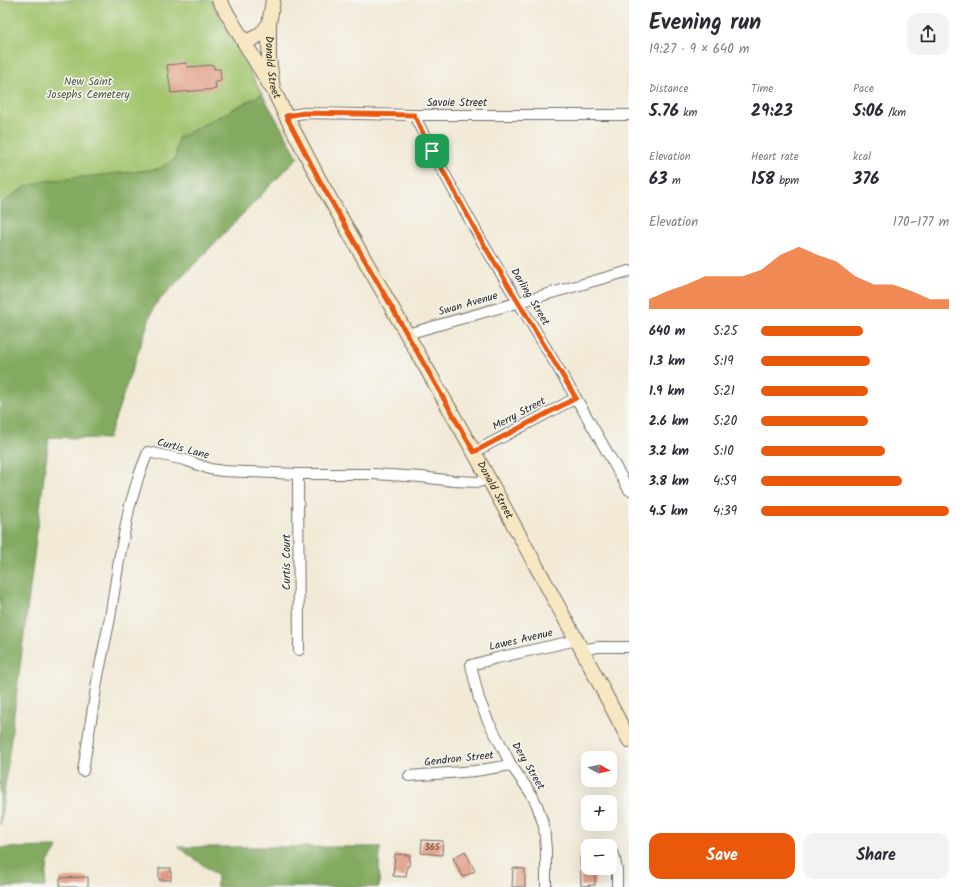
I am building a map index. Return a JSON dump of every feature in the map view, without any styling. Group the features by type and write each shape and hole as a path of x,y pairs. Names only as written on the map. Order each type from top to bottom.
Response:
{"street":[{"path":"219,0 273,89"},
{"name":"Donald Street","path":"273,0 269,24 269,58 273,89 321,183 474,452 629,740"},
{"path":"244,42 257,37 269,24"},
{"name":"Savoie Street","path":"286,116 304,113 414,115 629,115"},
{"name":"Darling Street","path":"414,115 477,233 576,398 629,490"},
{"name":"Swan Avenue","path":"407,334 629,271"},
{"name":"Merry Street","path":"474,452 576,398"},
{"name":"Curtis Lane","path":"83,771 98,676 110,618 129,509 139,475 148,452 185,460 210,469 223,471 298,474 374,474 480,482 488,479"},
{"name":"Curtis Court","path":"298,474 299,650"},
{"name":"Lawes Avenue","path":"471,665 504,656 579,645 598,647 629,647"},
{"name":"Dery Street","path":"471,665 479,699 488,721 511,765 532,795 537,805 544,826 546,885"},
{"name":"Gendron Street","path":"409,776 475,771 511,765"},
{"path":"617,875 617,887"}],"green space":[{"name":"New Saint Josephs Cemetery","path":"0,0 211,0 262,94 178,138 175,159 159,169 46,181 0,205"},
{"path":"262,94 298,157 154,306 108,439 49,437 0,825 0,205 24,187 46,181 159,169 175,159 178,138"},
{"path":"58,847 48,862 45,887 2,887 0,883 0,848"},
{"path":"178,847 380,847 379,887 217,887 217,875"}],"building":[{"path":"187,63 188,67 213,65 214,69 220,69 221,81 215,82 216,89 171,93 167,65"},
{"path":"422,840 443,841 442,855 421,853"},
{"path":"465,851 475,871 463,877 453,858"},
{"path":"395,854 410,855 406,877 393,876"},
{"path":"580,857 581,875 595,875 595,885 581,886"},
{"path":"159,868 171,868 171,880 159,880"},
{"path":"513,868 525,869 525,887 512,887"},
{"path":"88,877 88,887 60,887 60,878"}],"route":[{"path":"304,113 414,115 432,151 481,240 576,398 474,452 321,183 286,116 304,113"}]}
